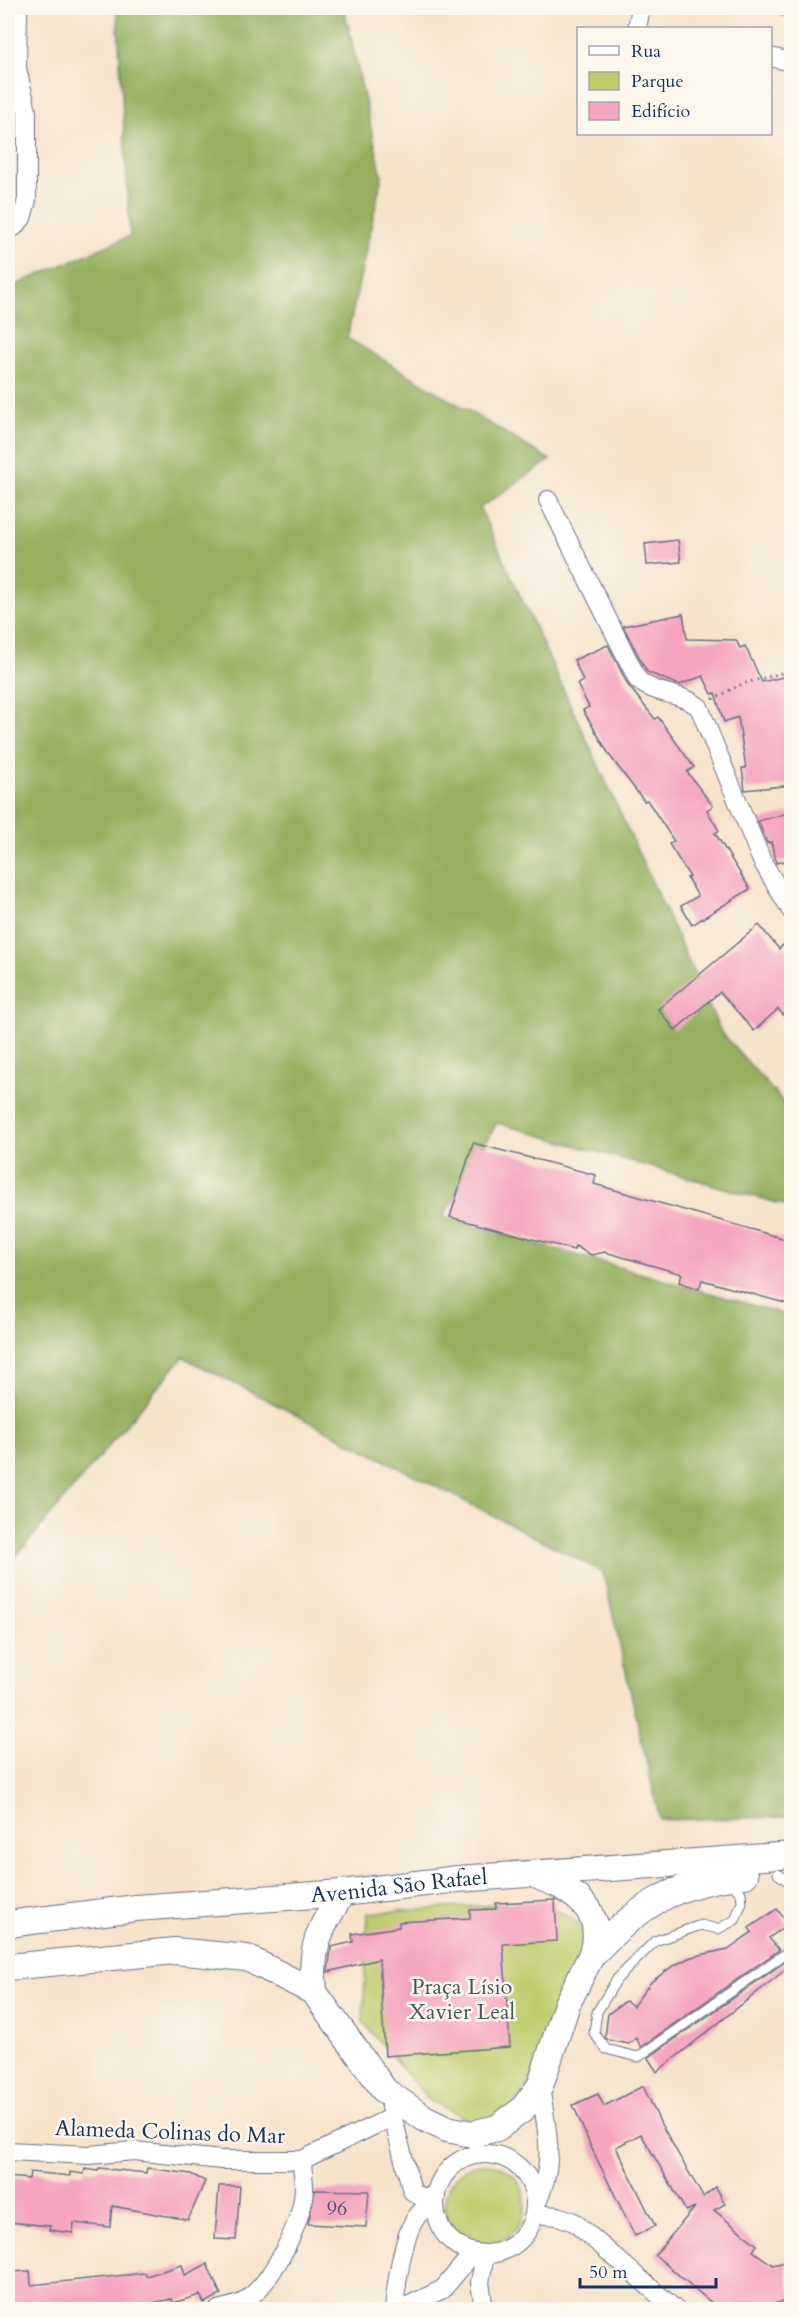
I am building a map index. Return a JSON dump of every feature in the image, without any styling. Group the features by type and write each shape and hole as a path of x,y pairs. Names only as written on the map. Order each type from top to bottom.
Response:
{"main road":[{"name":"Avenida São Rafael","path":"8,1924 136,1908 342,1893 458,1879 533,1874 788,1871"},
{"name":"Avenida São Rafael","path":"591,1956 612,1933 653,1902 695,1883 725,1877 788,1871"},
{"path":"8,1967 175,1951 247,1958 314,1992 385,2091 439,2126 472,2134 497,2128 522,2110 540,2086 567,2004 591,1956 596,1938 595,1924 589,1910 561,1886 533,1874"},
{"path":"314,1992 313,1952 324,1923 342,1893"}],"street":[{"path":"8,229 14,227 22,218 27,201 27,111 17,68 18,8"},
{"path":"786,8 792,9"},
{"path":"772,57 792,62"},
{"path":"8,88 17,68"},
{"path":"548,500 638,680 648,689 691,701 699,707 762,861 792,912"},
{"path":"534,2211 529,2180 521,2169 497,2156 484,2154 470,2157 447,2172 436,2201 438,2222 446,2235 458,2247 479,2254 498,2252 516,2243 530,2227 534,2211 546,2186 549,2168 540,2086"},
{"path":"385,2091 394,2116 412,2191 436,2201"},
{"name":"Alameda Colinas do Mar","path":"8,2151 89,2155 134,2151 222,2160 302,2160 394,2116"},
{"path":"219,2310 244,2302 272,2271 286,2246 299,2212 304,2190 302,2160"},
{"path":"394,2310 400,2265 412,2224 423,2210 436,2201"},
{"path":"534,2211 574,2222 676,2310"},
{"path":"399,2310 443,2289 479,2254"},
{"path":"479,2254 484,2310"}],"lane":[{"path":"725,1877 741,1893 742,1902 735,1920 718,1929 700,1925 655,1941 617,1979 597,2013 594,2033 606,2049 638,2056 792,1949"}],"path":[{"path":"699,707 742,684 792,670"}],"green space":[{"path":"117,8 344,8 382,176 347,338 550,460 480,508 721,1032 791,1111 791,1207 497,1123 443,1217 791,1316 791,1817 660,1820 603,1572 183,1357 8,1566 8,288 130,236"},
{"name":"Praça Lísio Xavier Leal","path":"542,1902 576,1921 588,1939 529,2084 506,2115 475,2123 429,2100 363,2022 368,1913"},
{"path":"485,2164 500,2167 513,2176 522,2189 525,2204 522,2219 513,2232 500,2241 485,2244 470,2241 457,2232 448,2219 445,2204 448,2189 457,2176 470,2167"}],"building":[{"path":"678,540 681,562 647,565 645,544"},
{"path":"683,614 687,639 736,640 740,648 745,646 762,682 792,675 792,785 745,790 742,768 746,768 738,717 724,722 715,693 712,694 703,676 679,685 647,672 623,626"},
{"path":"608,645 628,685 655,719 658,717 694,767 687,772 713,806 707,810 719,831 715,833 750,889 692,925 681,906 698,896 687,878 690,877 669,844 674,841 647,800 644,801 610,756 583,710 589,707 577,684 583,681 574,660"},
{"path":"792,812 792,859 776,863 771,842 767,843 758,821"},
{"path":"759,925 779,949 783,945 786,949 792,946 792,1025 778,1009 754,1031 720,992 675,1030 658,1009"},
{"path":"473,1143 596,1175 594,1184 792,1241 792,1305 702,1280 699,1289 679,1282 682,1274 605,1252 591,1255 575,1246 574,1250 450,1217"},
{"path":"555,1900 557,1941 503,1944 510,2047 385,2056 379,1959 328,1972 331,1947 353,1942 352,1934 399,1927 399,1922 470,1918 470,1910 496,1909 496,1903"},
{"path":"777,1909 788,1924 769,1938 779,1950 641,2047 636,2038 629,2044 608,2040 605,2037 608,2014 626,2001 633,2006 651,1982 673,1966 691,1957 728,1949 752,1932 749,1928"},
{"path":"786,1961 790,1966 657,2072 648,2058"},
{"path":"643,2086 661,2124 703,2197 716,2187 725,2204 714,2210 757,2245 753,2251 773,2265 785,2262 792,2299 770,2305 775,2310 720,2310 655,2255 695,2207 686,2211 641,2134 616,2147 655,2226 635,2236 573,2105 598,2094 604,2106"},
{"path":"99,2168 146,2173 147,2168 191,2174 205,2181 188,2220 112,2206 110,2227 74,2223 73,2233 49,2230 50,2226 8,2222 8,2177 29,2179 30,2172 70,2176 70,2172 84,2174 85,2169 98,2171"},
{"path":"219,2186 240,2186 236,2240 215,2239"},
{"path":"315,2190 369,2191 366,2227 308,2224"},
{"path":"207,2264 221,2295 204,2303 200,2295 173,2303 172,2299 120,2310 8,2310 8,2272 30,2271 31,2285 145,2273 146,2276 182,2265 185,2275"}]}
